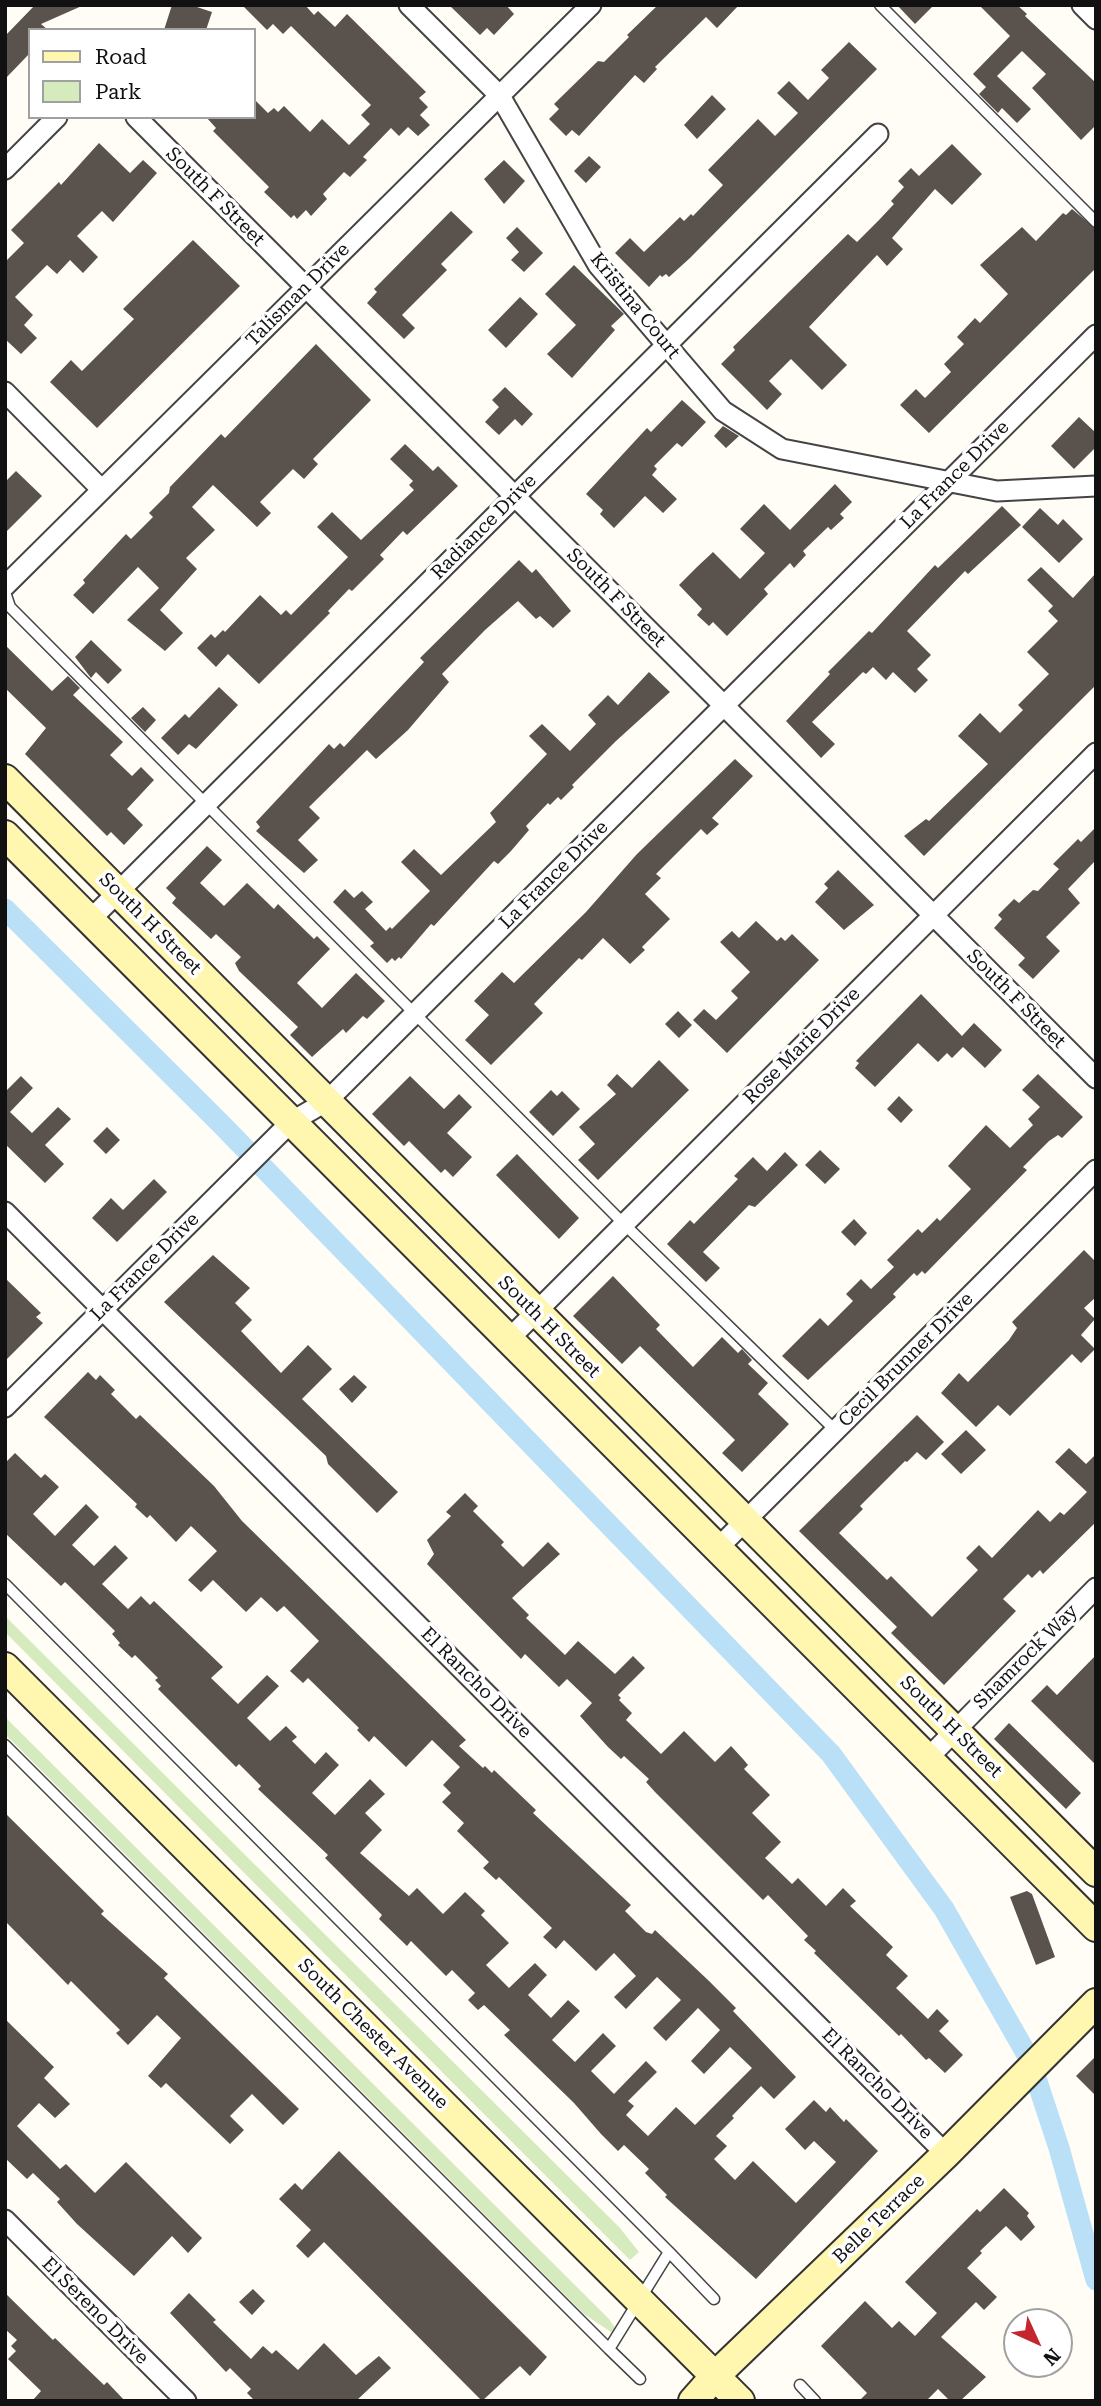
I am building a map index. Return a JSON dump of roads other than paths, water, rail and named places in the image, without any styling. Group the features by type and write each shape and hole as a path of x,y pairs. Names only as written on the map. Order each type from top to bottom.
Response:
{"street":[{"name":"Kristina Court","path":"410,5 500,96 598,265 723,411 782,449 997,491 1096,486"},
{"name":"Talisman Drive","path":"5,586 591,5"},
{"path":"1082,5 1096,19"},
{"path":"5,169 55,119"},
{"name":"South F Street","path":"137,119 1096,1079"},
{"name":"Radiance Drive","path":"90,920 878,134"},
{"name":"La France Drive","path":"5,1407 291,1122 327,1101 1096,335"},
{"path":"5,392 103,490"},
{"name":"Rose Marie Drive","path":"509,1339 1096,753"},
{"name":"South H Street","path":"5,779 534,1312 1095,1870"},
{"name":"South H Street","path":"5,835 716,1550 1096,1927"},
{"name":"Cecil Brunner Drive","path":"716,1550 1096,1170"},
{"name":"El Rancho Drive","path":"5,1212 946,2154"},
{"name":"Shamrock Way","path":"928,1758 1096,1588"},
{"name":"South Chester Avenue","path":"5,1667 740,2401"},
{"name":"Belle Terrace","path":"693,2401 716,2375 946,2154 1096,2003"},
{"name":"El Sereno Drive","path":"5,2220 186,2401"}],"lane":[{"path":"880,5 1096,222"},
{"path":"5,592 10,607 623,1223 835,1430"},
{"path":"5,1584 714,2299"},
{"path":"5,1745 640,2379"},
{"path":"609,2349 669,2252"},
{"path":"800,2385 815,2401"}],"waterway":[{"path":"5,909 223,1126 831,1754 944,1909 1030,2060 1059,2148 1096,2280"}]}
